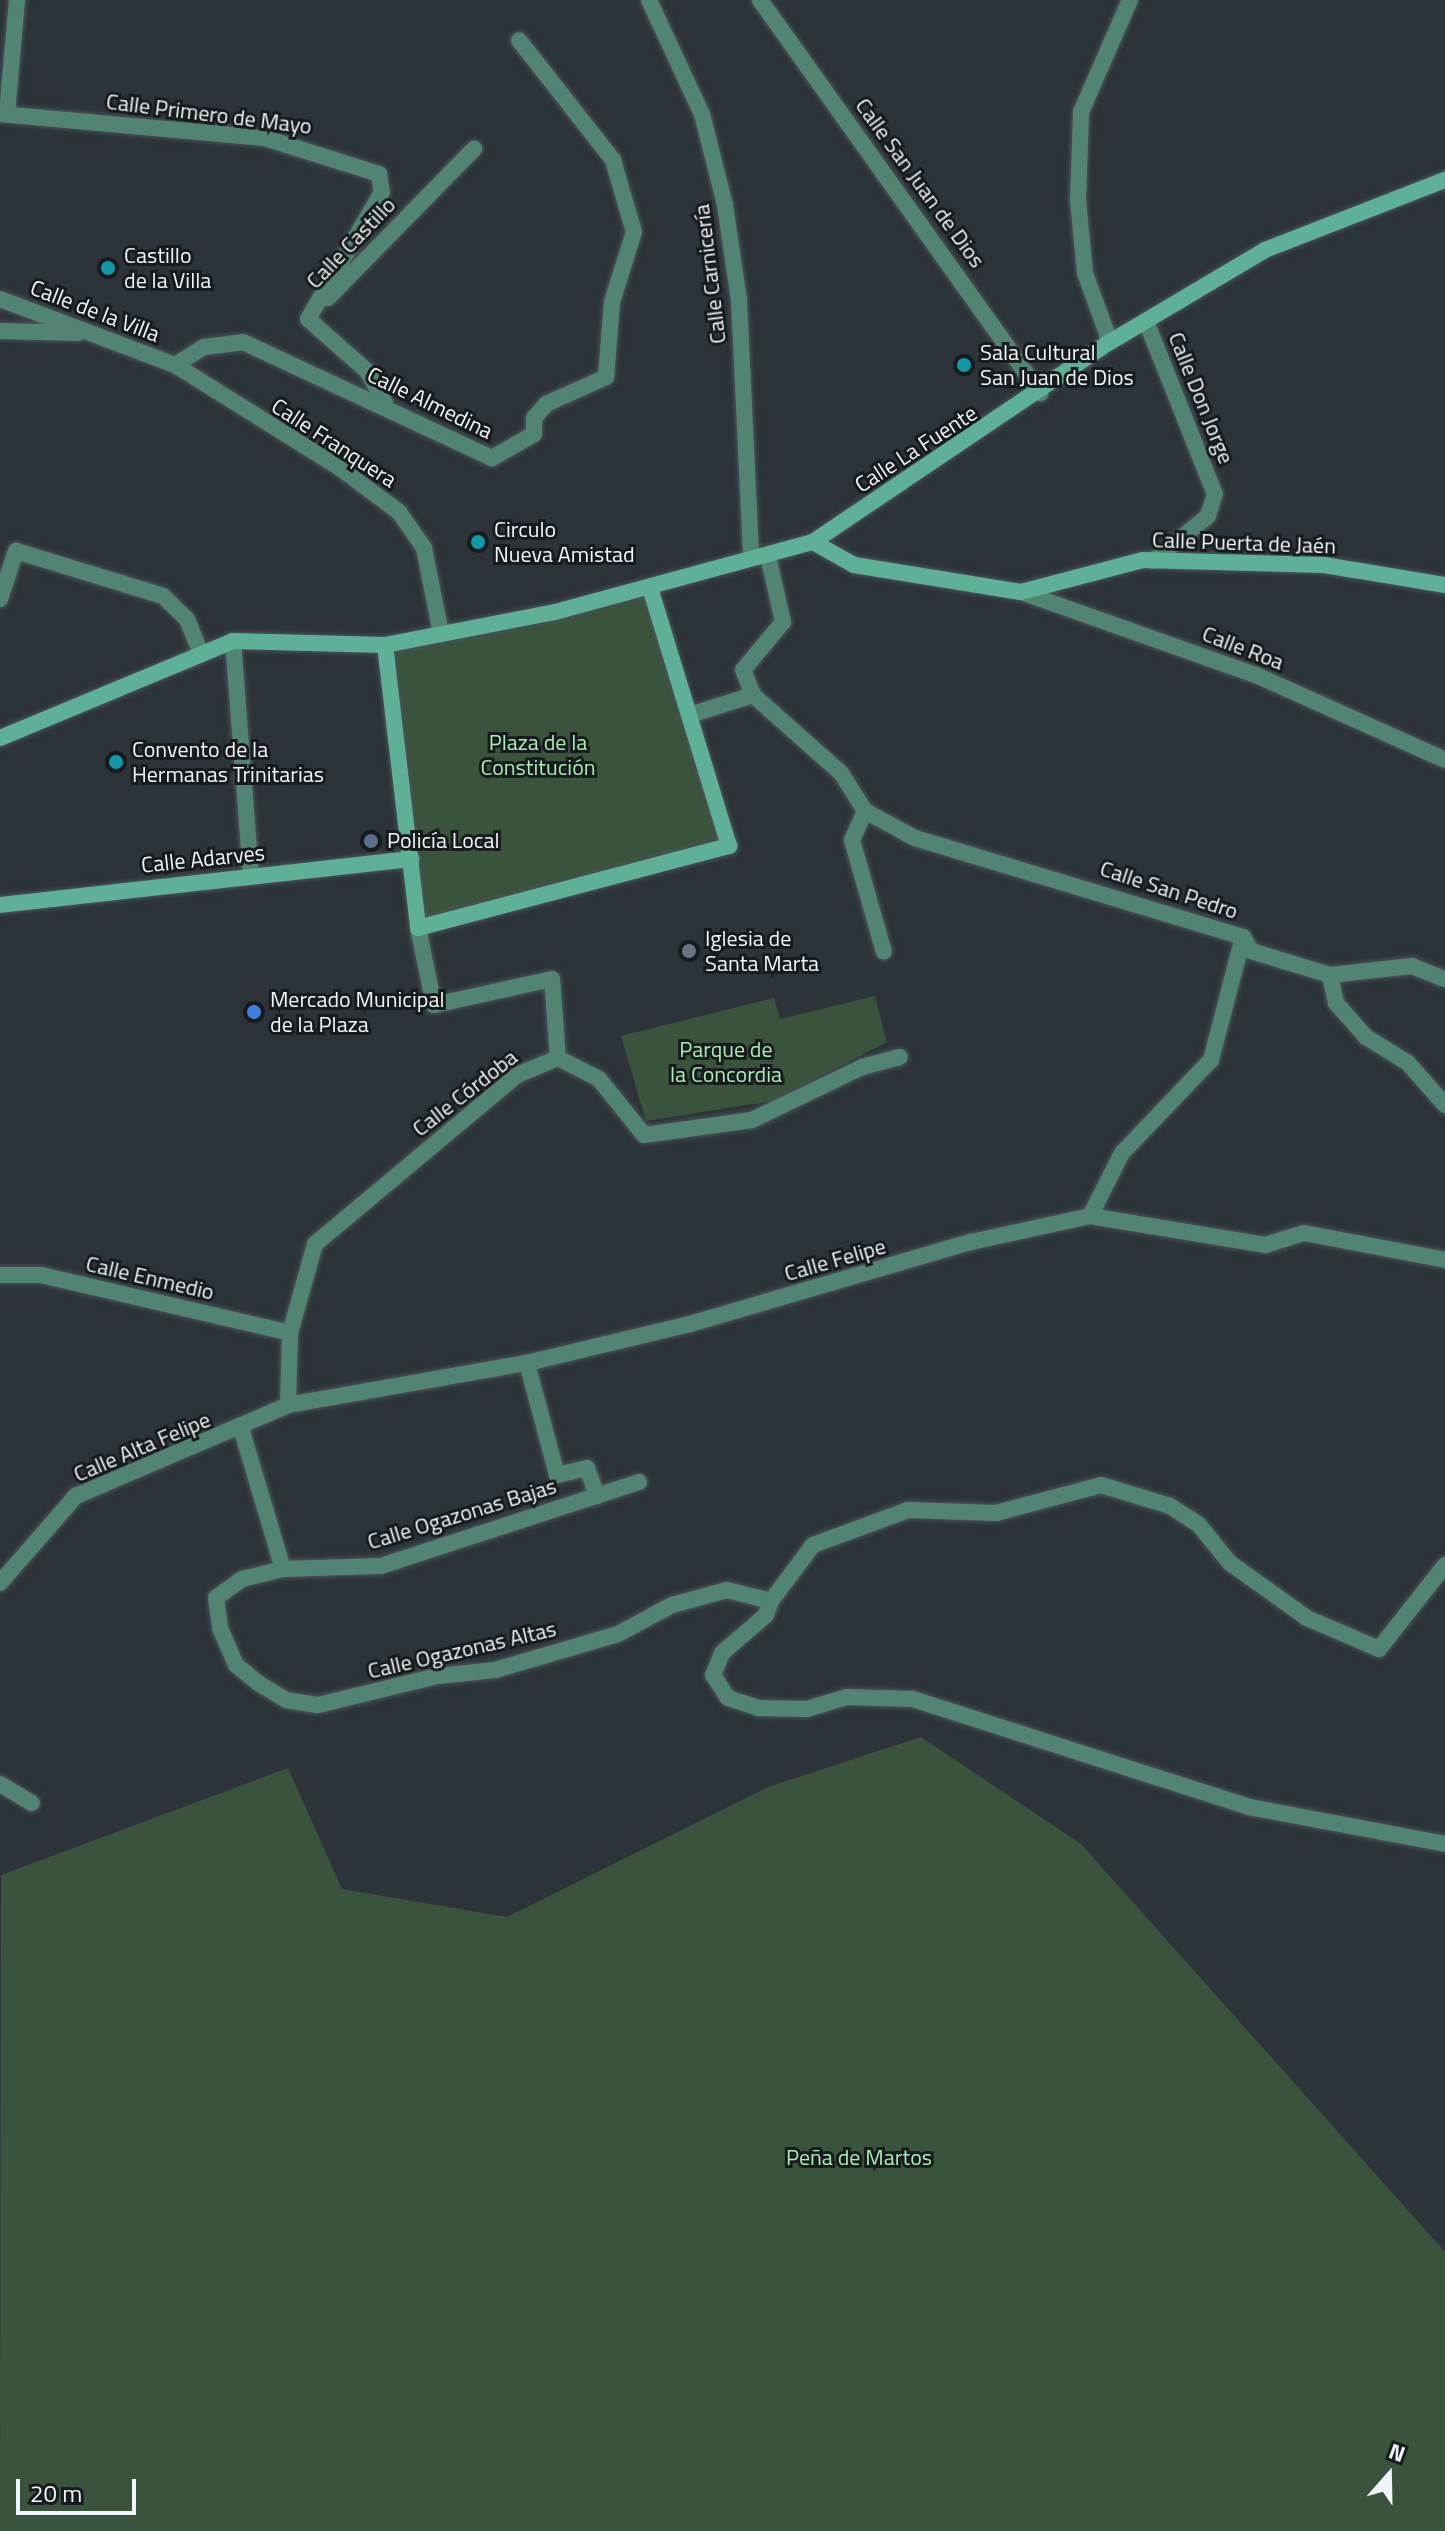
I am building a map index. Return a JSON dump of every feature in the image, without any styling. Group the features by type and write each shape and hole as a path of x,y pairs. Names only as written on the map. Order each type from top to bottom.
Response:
{"street":[{"name":"Calle Primero de Mayo","path":"17,0 3,114 265,138 379,174 382,192 308,319"},
{"name":"Calle Carnicería","path":"649,0 702,114 725,205 739,300 760,557"},
{"name":"Calle San Juan de Dios","path":"760,0 1040,393"},
{"path":"1110,342 1085,273 1078,200 1081,112 1130,0"},
{"name":"Calle Almedina","path":"175,365 204,347 243,342 385,402 492,458 534,434 534,418 546,404 606,377 612,302 634,232 613,160 519,40"},
{"name":"Calle Castillo","path":"385,402 367,371 308,319 474,149"},
{"name":"Calle La Fuente","path":"650,588 813,542 1040,393 1110,342 1265,250 1445,180"},
{"name":"Calle de la Villa","path":"0,299 175,365"},
{"name":"Calle Don Jorge","path":"1146,321 1215,494 1208,516 1153,561"},
{"path":"0,331 92,334"},
{"name":"Calle Franquera","path":"175,365 399,512 424,548 441,634"},
{"name":"Calle Puerta de Jaén","path":"813,542 854,565 1021,592 1153,561 1324,565 1445,585"},
{"path":"0,599 16,551 163,596 187,619 200,652"},
{"path":"690,715 753,695 743,670 783,622 760,557"},
{"path":"0,738 200,652 233,641 385,645 650,588 729,846 418,928"},
{"name":"Calle Roa","path":"1021,592 1256,675 1445,760"},
{"path":"233,641 251,875"},
{"path":"385,645 418,928 434,1005 552,979 558,1058 599,1079 644,1135 752,1120 862,1067 900,1057"},
{"name":"Calle San Pedro","path":"753,695 841,773 865,811 915,838 1243,937 1251,951 1330,975"},
{"path":"865,811 852,840 884,952"},
{"name":"Calle Adarves","path":"0,905 411,859"},
{"path":"1090,1216 1122,1153 1211,1060 1243,937"},
{"path":"1445,979 1412,966 1330,975 1346,1015 1408,1063 1445,1105"},
{"name":"Calle Córdoba","path":"288,1405 290,1333 315,1244 517,1075 558,1058"},
{"name":"Calle Felipe","path":"241,1428 288,1405 527,1363 1090,1216 1265,1245 1304,1233 1445,1260"},
{"name":"Calle Enmedio","path":"0,1275 41,1275 290,1333"},
{"path":"527,1363 557,1475 587,1468 597,1496"},
{"path":"241,1428 283,1569"},
{"name":"Calle Alta Felipe","path":"0,1583 76,1496 241,1428"},
{"name":"Calle Ogazonas Bajas","path":"354,1698 318,1705 286,1700 236,1665 216,1598 242,1579 283,1569 380,1566 639,1482"},
{"path":"1445,1565 1379,1649 1307,1618 1230,1563 1199,1525 1170,1506 1101,1485 996,1513 908,1510 813,1545 771,1601 766,1615 722,1653 713,1675 728,1698 758,1708 807,1709 847,1697 913,1699 1250,1807 1445,1844"},
{"name":"Calle Ogazonas Altas","path":"354,1698 508,1667 618,1634 672,1605 727,1590 771,1601"},
{"path":"0,1784 32,1803"}],"green space":[{"name":"Plaza de la Constitución","path":"650,588 729,846 418,928 385,645"},
{"name":"Parque de la Concordia","path":"875,996 887,1042 772,1101 646,1121 621,1036 774,998 780,1019"},
{"name":"Peña de Martos","path":"921,1737 1081,1844 1445,2252 1445,2531 0,2531 1,1875 288,1768 342,1889 507,1917 768,1787"}],"place":[{"name":"Castillo de la Villa","path":"108,268"},
{"name":"Sala Cultural San Juan de Dios","path":"964,365"},
{"name":"Circulo Nueva Amistad","path":"478,542"},
{"name":"Convento de la Hermanas Trinitarias","path":"116,762"},
{"name":"Policía Local","path":"371,841"},
{"name":"Iglesia de Santa Marta","path":"689,951"},
{"name":"Mercado Municipal de la Plaza","path":"254,1012"}]}
